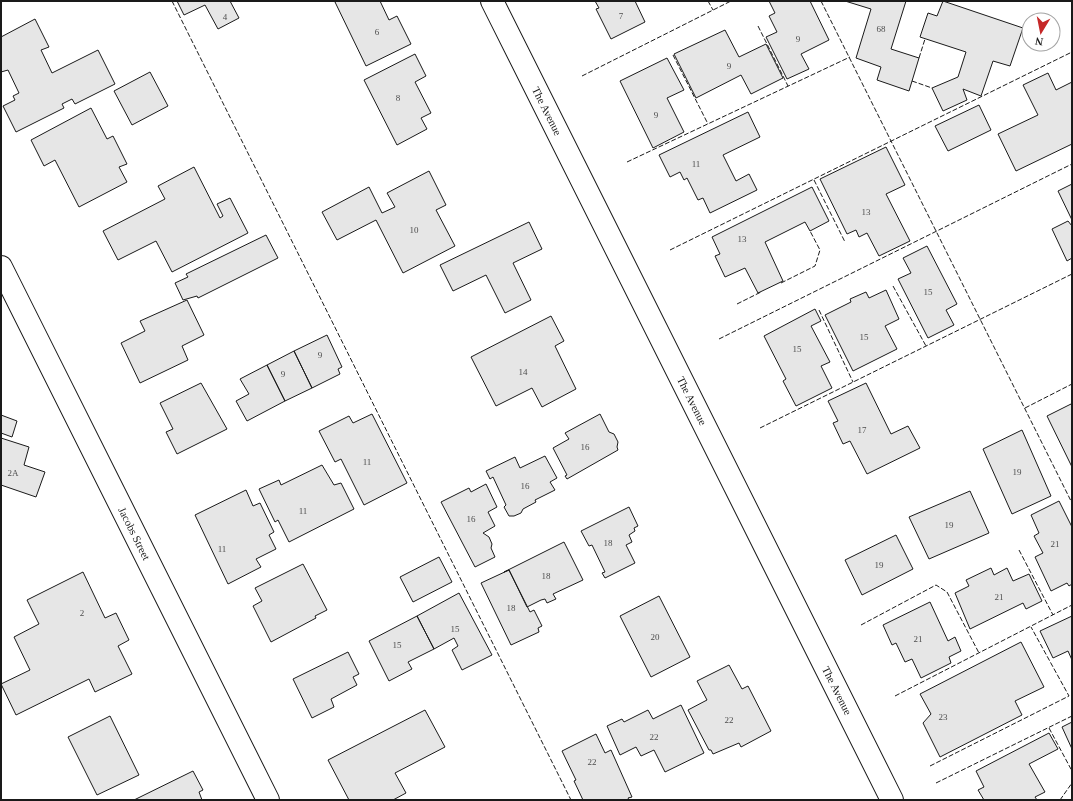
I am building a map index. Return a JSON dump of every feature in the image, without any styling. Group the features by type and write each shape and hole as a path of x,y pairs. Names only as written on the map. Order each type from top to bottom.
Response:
{"street":[{"name":"The Avenue","path":"492,1 892,800"},
{"name":"Jacobs Street","path":"1,267 268,800"}],"building":[{"path":"177,1 230,1 239,18 218,29 205,5 184,15"},
{"path":"380,1 389,20 397,16 411,44 366,66 335,2"},
{"path":"595,1 635,1 645,22 611,39 596,9 599,8"},
{"path":"769,1 810,1 829,40 801,54 809,69 787,79 766,37 777,32 769,16 775,13"},
{"path":"845,1 906,1 891,49 919,58 909,91 877,80 881,67 856,58 871,9"},
{"path":"943,1 1021,27 1021,34 1010,66 993,61 981,96 963,89 967,100 943,111 932,88 958,77 966,52 920,37 928,13 937,16"},
{"path":"35,19 49,47 41,50 52,73 98,50 115,84 75,104 72,99 62,104 64,108 16,132 3,106 15,100 13,96 19,93 8,70 1,72 1,37"},
{"path":"725,30 739,57 766,44 783,78 751,94 741,75 696,98 674,54"},
{"path":"415,54 426,76 415,82 431,113 421,118 427,129 397,145 364,80"},
{"path":"667,58 684,90 667,98 684,132 653,148 620,81"},
{"path":"150,72 168,106 132,125 114,91"},
{"path":"1048,73 1056,90 1072,82 1072,144 1016,171 998,134 1038,115 1023,85"},
{"path":"979,105 991,130 948,151 935,126"},
{"path":"91,108 107,139 113,136 127,164 119,167 127,182 79,207 55,160 44,166 31,140"},
{"path":"748,112 760,137 723,155 736,181 749,174 757,190 710,213 703,198 698,200 687,178 684,180 680,172 670,177 659,155"},
{"path":"886,147 905,185 886,194 910,241 879,256 867,233 859,237 856,230 847,234 820,179"},
{"path":"194,167 220,218 223,216 217,204 230,198 248,233 172,272 156,241 118,260 103,231 165,199 158,186"},
{"path":"429,171 446,205 436,210 455,246 403,273 376,220 337,240 322,212 369,187 382,213 395,207 387,193"},
{"path":"1072,184 1072,220 1058,191"},
{"path":"812,187 829,221 810,231 805,222 765,242 783,281 758,293 745,268 725,277 715,256 720,254 712,237"},
{"path":"1068,221 1072,226 1072,258 1067,261 1052,229"},
{"path":"529,222 542,249 513,263 531,300 505,313 486,275 453,291 440,265"},
{"path":"266,235 278,258 198,298 197,296 183,300 175,283 188,277 186,274"},
{"path":"927,246 957,304 946,310 954,325 928,338 898,279 911,273 903,258"},
{"path":"886,290 899,319 885,326 897,349 853,371 825,315 851,302 850,299 866,292 869,298"},
{"path":"187,300 204,335 182,346 188,360 140,383 121,343 145,331 140,321"},
{"path":"815,309 821,321 811,326 830,362 821,366 832,388 796,406 783,381 786,379 764,336"},
{"path":"551,316 564,341 555,346 576,389 542,407 532,388 496,406 471,357"},
{"path":"327,335 342,367 338,369 340,374 312,388 294,351"},
{"path":"294,351 312,388 285,401 267,365"},
{"path":"267,365 285,401 247,421 236,401 249,394 240,379"},
{"path":"201,383 227,429 177,454 166,432 173,429 160,403"},
{"path":"866,383 891,434 908,426 920,448 867,474 850,441 843,444 833,423 838,421 828,401"},
{"path":"1071,404 1072,406 1072,467 1047,416"},
{"path":"372,414 407,483 364,505 341,459 335,462 319,431 349,416 353,423"},
{"path":"600,414 609,432 614,434 618,442 618,450 567,479 565,476 567,475 553,448 569,439 565,433"},
{"path":"1,415 17,421 12,437 1,433"},
{"path":"1022,430 1051,496 1012,514 983,449"},
{"path":"1,438 29,447 24,465 45,472 36,497 1,485"},
{"path":"545,456 557,478 550,482 555,490 535,500 536,502 523,509 521,513 514,516 509,516 504,507 506,505 493,477 490,479 486,471 515,457 520,468"},
{"path":"322,465 334,485 341,483 354,509 289,542 278,520 275,522 259,489 279,480 281,485"},
{"path":"486,484 497,507 488,512 495,526 483,533 489,537 492,544 491,548 495,557 475,567 441,502 469,488 471,492"},
{"path":"246,490 253,506 260,503 274,532 269,535 276,549 256,559 261,567 228,584 195,515"},
{"path":"970,491 989,533 929,559 909,517"},
{"path":"1059,501 1072,527 1072,584 1069,586 1067,583 1051,591 1035,557 1043,553 1034,536 1039,533 1031,515"},
{"path":"629,507 638,526 634,528 635,531 629,535 632,542 626,545 635,563 605,578 602,573 605,572 592,545 589,546 581,531"},
{"path":"896,535 913,569 862,595 845,560"},
{"path":"564,542 583,580 553,594 556,599 547,603 545,599 541,600 527,607 509,570 504,572"},
{"path":"439,557 452,582 413,602 400,577"},
{"path":"303,564 327,610 315,616 316,618 271,642 253,606 262,601 255,588"},
{"path":"991,568 994,575 1007,568 1013,581 1029,574 1042,601 1026,609 1023,603 970,629 955,593 969,586 966,580"},
{"path":"509,570 530,612 534,610 542,626 538,628 539,632 511,645 481,583"},
{"path":"83,572 105,618 116,613 129,640 118,646 132,674 95,692 89,679 16,715 1,684 30,670 14,637 39,624 27,600"},
{"path":"459,593 492,655 462,670 452,650 458,646 454,638 434,649 417,616"},
{"path":"659,596 690,657 651,677 620,616"},
{"path":"930,602 948,641 955,637 961,651 949,657 951,663 921,678 912,659 905,662 896,643 892,645 883,625"},
{"path":"417,616 434,649 408,662 412,669 389,681 369,641"},
{"path":"1072,616 1072,660 1068,651 1053,658 1040,631"},
{"path":"1021,642 1044,687 1015,701 1022,715 940,757 923,723 931,714 920,694"},
{"path":"348,652 359,674 353,677 357,685 331,699 334,707 312,718 293,679"},
{"path":"729,665 742,689 748,686 771,731 741,747 739,743 713,754 711,750 709,750 688,710 707,700 697,681"},
{"path":"681,705 704,753 665,772 654,750 641,756 636,747 620,755 607,726 622,719 624,722 648,710 653,719"},
{"path":"425,710 445,747 395,773 406,793 393,800 349,800 328,760"},
{"path":"110,716 139,775 97,795 68,737"},
{"path":"1072,722 1072,749 1062,727"},
{"path":"1049,733 1058,749 1029,764 1045,792 1035,797 1037,800 984,800 978,790 984,787 976,771"},
{"path":"596,734 605,753 611,750 632,797 628,798 629,800 583,800 574,781 576,780 562,751"},
{"path":"193,771 203,790 199,792 202,800 134,800"}],"fence":[{"path":"172,1 571,800"},
{"path":"708,1 713,10"},
{"path":"582,76 731,1"},
{"path":"821,1 1072,503"},
{"path":"758,26 788,86"},
{"path":"919,58 925,39"},
{"path":"670,250 1072,52"},
{"path":"673,55 708,124"},
{"path":"627,162 850,57"},
{"path":"912,81 932,88"},
{"path":"719,339 1072,164"},
{"path":"814,180 845,242"},
{"path":"781,283 815,266 820,250 810,231"},
{"path":"760,428 1072,274"},
{"path":"893,286 926,346"},
{"path":"737,304 761,292"},
{"path":"819,310 853,382"},
{"path":"1025,408 1072,384"},
{"path":"1019,550 1053,615"},
{"path":"861,625 936,585 947,592 979,653"},
{"path":"895,696 1072,605"},
{"path":"930,766 1069,696 1031,627"},
{"path":"936,783 1072,716"},
{"path":"1049,728 1072,771"},
{"path":"1060,800 1072,783"}]}
